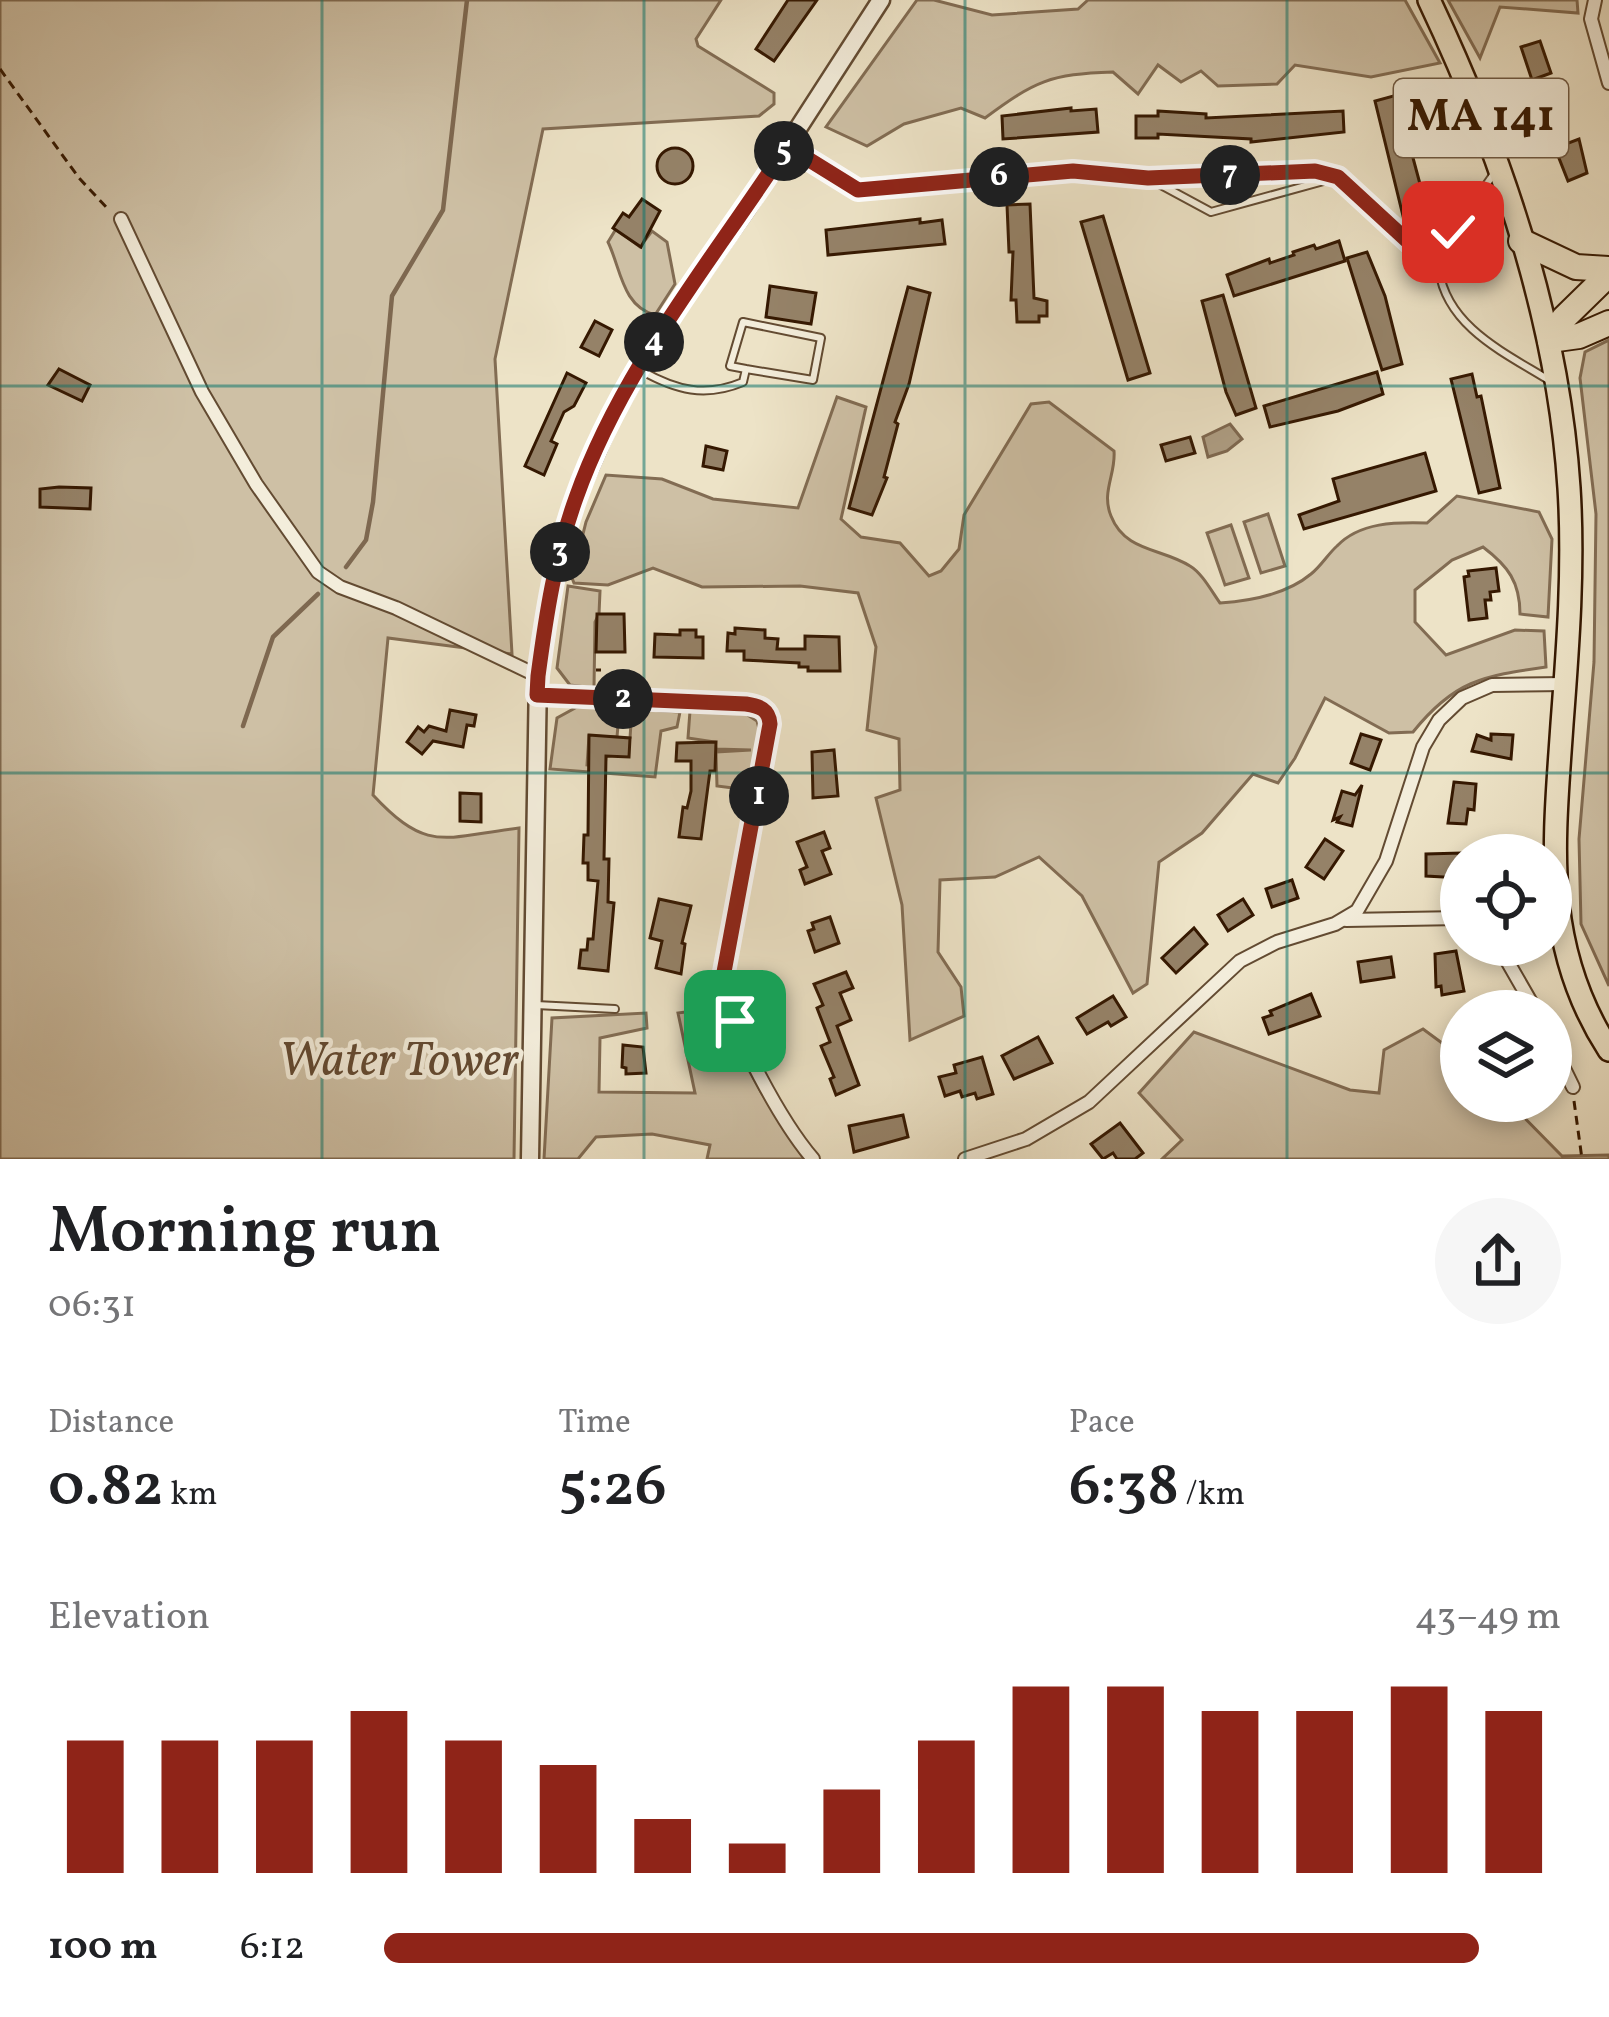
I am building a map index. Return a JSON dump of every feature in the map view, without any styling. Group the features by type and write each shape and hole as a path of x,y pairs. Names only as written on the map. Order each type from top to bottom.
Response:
{"highway":[{"path":"1521,241 1576,267 1609,272"},
{"path":"1550,340 1564,318 1609,272"},
{"path":"1550,340 1580,336 1609,323"}],"main road":[{"name":"MA 141","path":"1429,0 1470,88 1499,169 1550,340 1570,508 1556,903 1571,974 1609,1050"}],"street":[{"path":"530,1159 538,686 552,585 574,502 599,440 638,369 881,0"},
{"path":"1595,0 1591,20 1609,83"},
{"path":"121,219 202,392 256,484 318,572 340,587 396,608 538,686 746,704 766,712 769,736 723,986 727,1004 772,1096 813,1159"},
{"path":"1345,920 1358,911 1378,881 1419,757 1439,720 1462,698 1492,686 1565,684"},
{"path":"972,1158 1042,1131 1096,1098 1240,961 1298,933 1345,920 1440,918"}],"lane":[{"path":"787,146 858,190 1073,171 1148,178 1315,171 1338,177 1439,270"},
{"path":"1499,169 1453,232 1439,270 1442,292 1487,342 1556,385"},
{"path":"1148,178 1211,212 1338,177"},
{"path":"743,322 821,338 813,380 746,369 730,366 743,322"},
{"path":"638,369 671,387 706,392 743,382 746,369"},
{"path":"532,1005 615,1009"}],"path":[{"path":"0,69 97,201 121,219"},
{"path":"1573,1087 1582,1159"}],"green space":[{"name":"Water Tower","path":"0,0 721,0 696,39 698,46 774,93 774,104 759,116 543,129 495,359 512,654 388,638 373,795 424,834 454,837 519,828 514,1159 0,1159"},
{"path":"917,0 992,15 1078,9 1088,0 1405,0 1440,63 1371,77 1295,65 1277,84 1218,86 1201,71 1181,82 1158,65 1138,94 1113,72 1073,75 1031,88 985,118 961,108 904,124 867,146 826,127"},
{"path":"1448,0 1577,0 1578,13 1500,7 1480,58"},
{"path":"616,229 640,247 652,231 667,242 675,284 655,315 636,304 624,285 608,242"},
{"path":"1609,340 1609,986 1581,924 1579,839 1594,662 1596,514 1580,378 1585,352"},
{"path":"837,397 866,407 841,519 861,537 900,543 929,576 941,571 959,549 964,515 1031,404 1049,402 1114,451 1108,499 1117,528 1135,543 1194,569 1220,603 1291,587 1356,532 1427,523 1457,496 1539,512 1552,539 1548,617 1520,614 1511,576 1483,547 1452,560 1415,590 1415,622 1446,655 1515,630 1544,631 1546,667 1487,678 1456,691 1413,732 1389,733 1325,698 1278,783 1253,774 1202,833 1159,862 1147,984 1133,993 1082,896 1039,857 995,877 940,880 938,952 961,987 964,1016 910,1040 902,905 876,798 900,790 899,739 867,730 876,647 858,593 800,586 702,587 653,568 608,585 574,583 572,578 586,522 606,475 662,479 713,499 798,508"},
{"path":"1268,514 1285,566 1261,573 1244,522"},
{"path":"1231,525 1249,578 1225,585 1207,533"},
{"path":"568,586 600,591 594,688 570,685 557,668"},
{"path":"577,707 614,708 619,714 617,737 589,736 587,765 605,767 606,756 630,738 632,709 680,712 677,727 661,731 655,777 550,769 557,718"},
{"path":"690,711 746,714 757,721 760,733 749,790 717,786 716,752 751,750 716,749 715,742 688,738"},
{"path":"715,1008 804,1159 707,1159 710,1145 652,1134 596,1137 578,1159 544,1159 552,1018 646,1013 647,1028 600,1038 599,1092 695,1093 678,1013"},
{"path":"1423,1029 1440,1042 1440,1122 1529,1122 1562,1156 1609,1155 1609,1159 1162,1159 1182,1140 1139,1093 1194,1032 1350,1090 1379,1093 1384,1050"}],"shaded area":[{"path":"1230,424 1242,439 1208,457 1203,437"}],"building":[{"path":"788,0 817,0 774,61 756,49"},
{"path":"1540,41 1551,73 1532,80 1521,47"},
{"path":"1397,95 1413,142 1409,143 1427,210 1403,216 1375,101"},
{"path":"1096,109 1098,132 1003,139 1002,116"},
{"path":"1158,111 1206,114 1206,118 1343,111 1344,132 1251,142 1158,134 1158,138 1136,138 1136,116 1158,116"},
{"path":"1579,139 1587,173 1568,181 1555,148"},
{"path":"675,148 688,153 693,166 688,179 675,184 662,179 657,166 662,153"},
{"path":"642,199 660,211 641,247 613,228"},
{"path":"1030,204 1034,298 1047,301 1047,316 1039,316 1039,322 1017,322 1016,300 1011,300 1013,252 1009,252 1007,205"},
{"path":"1103,216 1150,373 1128,380 1081,222"},
{"path":"920,219 920,223 942,220 945,244 828,255 826,230"},
{"path":"1339,241 1345,261 1234,296 1227,275"},
{"path":"1367,252 1385,296 1402,364 1382,370 1347,258"},
{"path":"770,286 816,293 811,324 766,317"},
{"path":"908,287 930,293 895,422 887,478 872,515 849,508"},
{"path":"1223,295 1256,408 1236,415 1202,301"},
{"path":"595,321 612,330 599,356 581,347"},
{"path":"59,369 90,385 82,401 48,385"},
{"path":"1377,372 1383,394 1338,411 1270,427 1264,406"},
{"path":"567,373 586,383 574,406 564,412 551,441 557,444 544,475 525,466"},
{"path":"1472,374 1500,488 1479,493 1451,379"},
{"path":"1190,437 1195,453 1166,461 1161,445"},
{"path":"706,446 727,451 723,470 703,466"},
{"path":"1425,453 1436,491 1304,529 1299,515 1339,501 1333,479"},
{"path":"91,488 90,509 40,507 40,489"},
{"path":"1496,568 1499,591 1490,592 1491,600 1485,600 1487,618 1469,620 1464,577 1469,576 1468,571"},
{"path":"597,614 624,614 625,652 596,652"},
{"path":"735,628 765,630 765,638 778,639 777,649 805,649 805,636 839,637 840,671 808,671 799,663 744,660 744,651 727,651 728,633 735,634"},
{"path":"680,630 696,630 696,637 703,637 703,658 654,657 655,634 680,635"},
{"path":"450,710 476,715 474,726 467,725 463,747 433,741 422,754 407,742 418,727 424,732 429,726 446,731"},
{"path":"1361,734 1381,740 1370,770 1351,763"},
{"path":"1491,734 1513,735 1511,759 1472,751 1477,735 1491,740"},
{"path":"589,735 630,738 629,757 606,756 604,859 609,859 608,902 614,903 608,971 579,968 581,950 587,950 588,939 593,939 598,881 588,880 588,863 583,863 584,835 588,835"},
{"path":"716,742 701,839 679,837 683,807 687,808 691,791 691,761 676,761 677,743"},
{"path":"834,750 838,796 813,798 812,752"},
{"path":"1454,782 1476,784 1474,810 1468,809 1466,824 1448,823"},
{"path":"1362,785 1352,826 1337,822 1340,817 1333,820 1342,791 1355,795"},
{"path":"460,793 481,794 481,822 460,821"},
{"path":"824,832 830,848 822,851 831,874 805,884 800,870 807,867 797,842"},
{"path":"1325,839 1343,851 1324,879 1306,867"},
{"path":"1426,854 1440,854 1440,877 1426,876"},
{"path":"1292,880 1298,898 1272,907 1266,889"},
{"path":"659,899 691,906 681,974 656,968 662,941 650,938"},
{"path":"1243,899 1253,915 1228,931 1218,915"},
{"path":"830,917 839,943 815,952 808,931 814,929 812,923"},
{"path":"1194,928 1207,944 1176,973 1162,958"},
{"path":"1440,953 1440,966 1459,966 1464,990 1436,987 1435,954"},
{"path":"1391,957 1394,977 1361,982 1358,962"},
{"path":"846,972 853,988 840,993 851,1020 837,1026 859,1085 836,1095 821,1046 830,1042 814,984"},
{"path":"1311,994 1320,1016 1269,1034 1263,1018 1272,1015 1270,1011"},
{"path":"1113,996 1126,1017 1087,1034 1077,1018"},
{"path":"1038,1037 1052,1063 1014,1079 1002,1056"},
{"path":"623,1045 643,1047 646,1073 626,1074"},
{"path":"982,1057 993,1094 977,1099 975,1093 962,1097 960,1091 945,1096 939,1077 956,1073 954,1065"},
{"path":"903,1115 908,1137 854,1152 849,1126"},
{"path":"1120,1123 1143,1153 1135,1159 1117,1159 1113,1153 1103,1159 1091,1144"}],"waterway":[{"path":"346,567 366,540 373,502 392,296 443,210 467,0"},
{"path":"243,726 273,637 318,594"}],"route":[{"path":"735,1021 724,992 724,972 759,797 768,716 760,706 746,704 537,695 538,676 556,565 599,440 661,330 787,146 858,190 1073,171 1148,178 1315,171 1338,177 1439,270 1453,232"}]}
